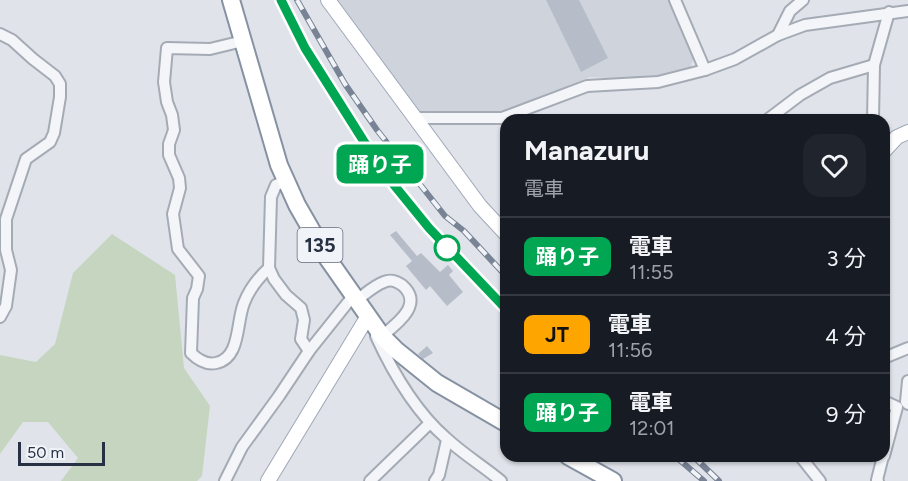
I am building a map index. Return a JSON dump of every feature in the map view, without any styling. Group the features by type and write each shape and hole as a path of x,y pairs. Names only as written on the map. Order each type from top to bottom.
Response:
{"highway":[{"name":"135","path":"231,0 273,147 286,181 328,259 382,336 437,383 500,420"},
{"path":"579,462 613,481"}],"main road":[{"path":"328,0 480,206 500,228"},
{"path":"890,145 897,137 908,132"},
{"path":"268,481 368,316"}],"street":[{"path":"675,0 705,70"},
{"path":"778,35 790,11 803,0"},
{"path":"512,114 586,86 658,82 705,70 735,59 778,35 805,25 908,11"},
{"path":"873,114 874,65 889,12"},
{"path":"0,34 12,40 55,76 60,84 60,97 54,133 50,142 26,159 6,219 6,250 11,270 6,306 0,317"},
{"path":"243,41 210,50 167,48 164,82 174,130 169,144 169,155 179,178 180,188 173,214 178,249 199,276 193,298 191,353 200,361 213,364 225,361 232,352 244,303 261,275 269,268"},
{"path":"775,114 800,95 830,78 874,65"},
{"path":"415,118 500,118"},
{"path":"286,181 276,185 271,197 269,268 286,295 301,308 304,320 301,339 309,351"},
{"path":"225,481 242,447 309,351 355,298 383,282 392,280 401,284 410,294 412,303 396,325 382,336"},
{"path":"368,316 392,370 430,423 447,440 501,481"},
{"path":"890,356 908,348"},
{"path":"908,381 906,402 908,404"},
{"path":"890,404 897,407 890,432"},
{"path":"370,481 430,423"},
{"path":"435,481 439,475 447,440"},
{"path":"805,462 820,481"},
{"path":"877,481 882,462"}],"shaded area":[{"path":"338,0 668,0 694,57 690,69 670,76 638,80 590,77 503,114 420,113"}],"green space":[{"path":"112,234 175,275 184,368 210,406 202,476 197,481 61,481 78,458 48,422 23,422 0,454 0,355 36,362 55,344 73,273"}],"building":[{"path":"546,0 579,0 608,58 581,72"},
{"path":"396,231 417,256 421,253 440,272 448,265 453,271 449,275 463,292 447,306 430,286 426,290 406,266 412,261 390,235"},
{"path":"427,346 433,353 423,359 418,354"}],"railway":[{"path":"281,0 305,48 394,185 429,228 500,303"},
{"path":"297,0 345,84 377,130 445,216 464,231 500,270"},
{"path":"682,462 704,481"},
{"path":"699,462 719,481"}],"train":[{"name":"踊り子","path":"281,0 305,48 332,93 394,185 429,228 500,303"}]}
